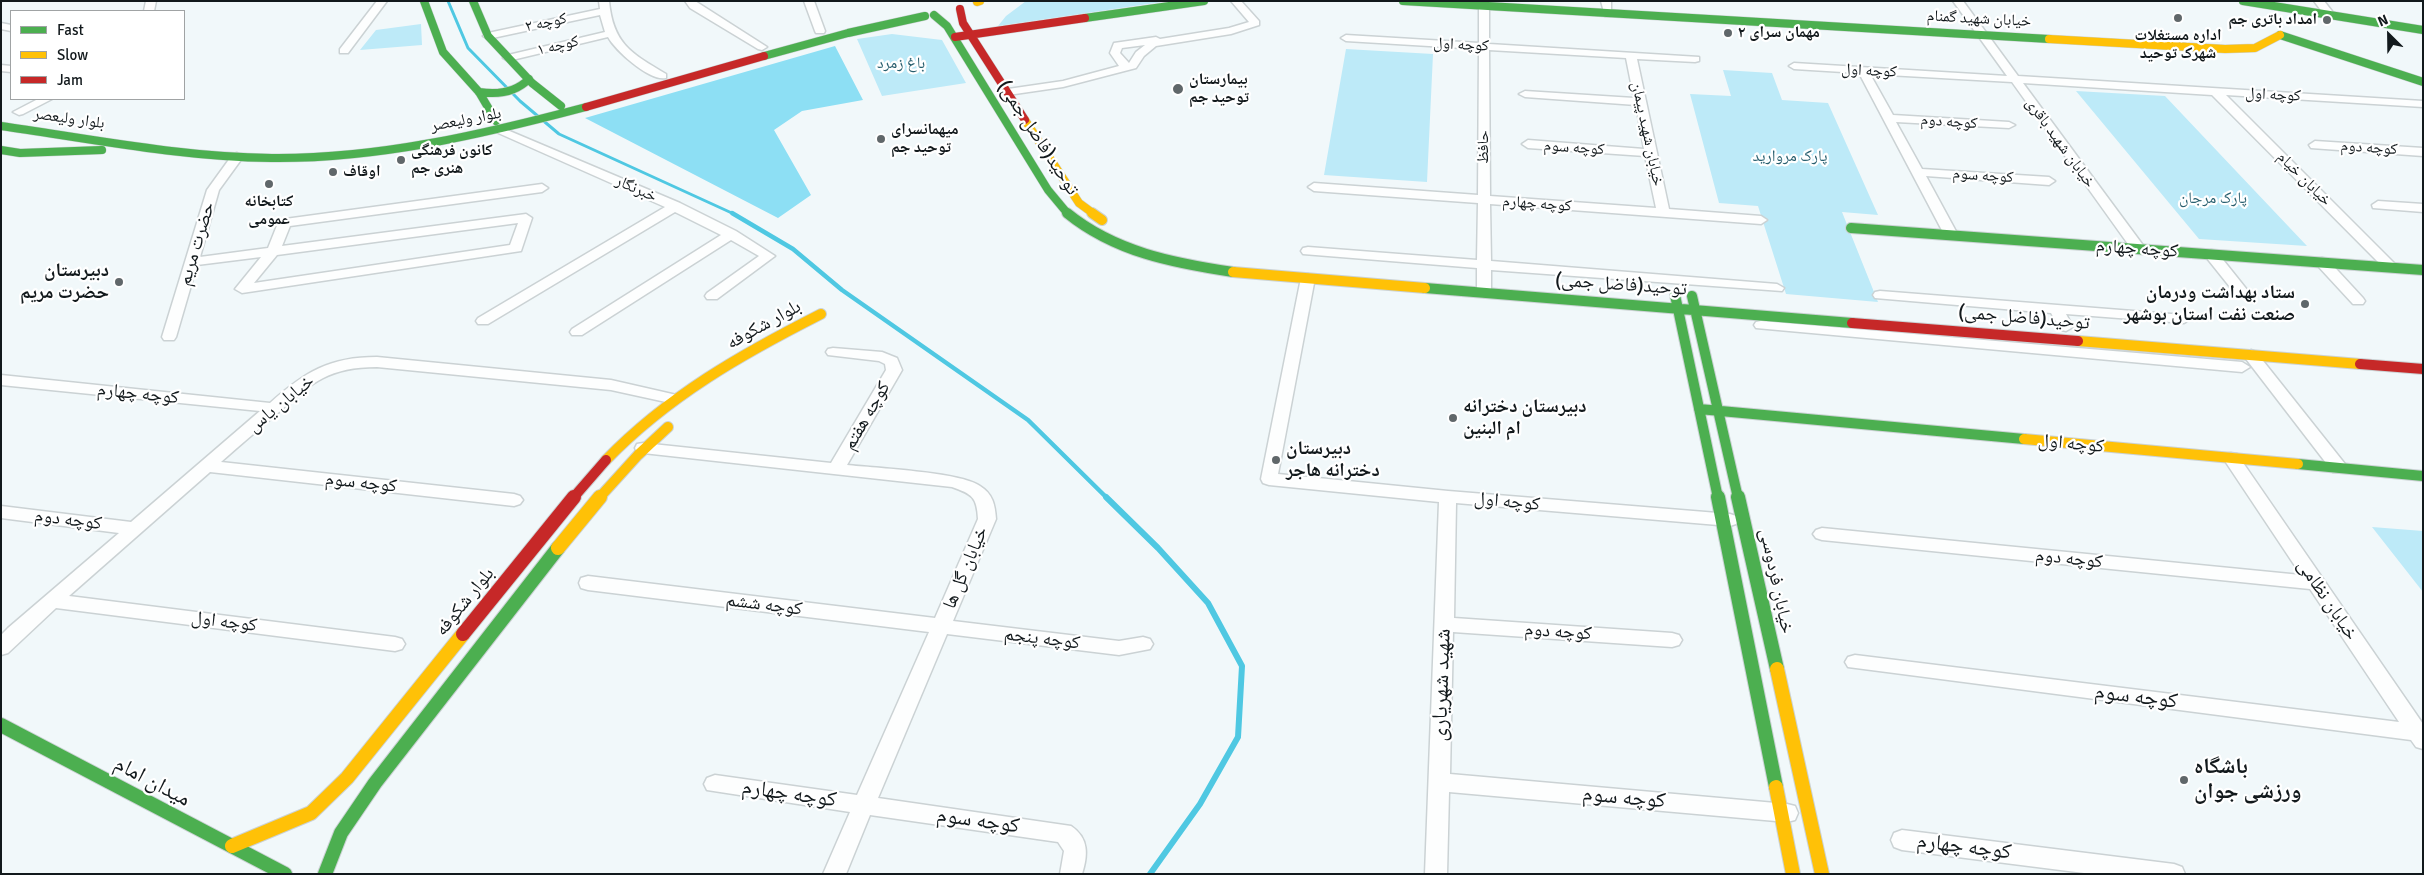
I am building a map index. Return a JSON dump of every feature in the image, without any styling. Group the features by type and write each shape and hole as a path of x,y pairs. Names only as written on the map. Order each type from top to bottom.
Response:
{"street":[{"path":"344,51 382,1"},
{"path":"424,1 443,52 479,92 498,126"},
{"path":"474,1 488,36 556,110"},
{"path":"690,1 693,6 762,47"},
{"path":"809,1 820,30"},
{"path":"954,37 1204,1"},
{"path":"1128,67 1115,53 1118,45 1237,27 1247,23 1228,1"},
{"path":"1008,92 1063,84 1128,67 1153,43 1230,31 1255,24 1236,1"},
{"name":"خیابان شهید گمنام","path":"1403,1 1484,4 1608,14 2225,49 2255,48 2279,35 2423,82"},
{"path":"1606,1 1608,14"},
{"name":"خیابان شهید باقری","path":"1958,1 2138,248"},
{"path":"2243,1 2423,30"},
{"path":"2319,1 2330,14"},
{"name":"بلوار ولیعصر","path":"1,126 144,146 237,156 312,157 410,147 520,121 662,76 820,30 868,20 930,15 960,9 979,2"},
{"name":"حافظ","path":"1484,4 1484,284"},
{"path":"604,6 609,34 614,43 634,59 662,76"},
{"name":"کوچه ۲","path":"488,36 604,6"},
{"path":"903,9 906,13 913,16 930,15"},
{"name":"توحید(فاضل جمی)","path":"960,9 963,23 970,35 1079,203 1114,227"},
{"name":"توحید(فاضل جمی)","path":"930,15 947,26 1061,208 1090,231 1132,250 1183,265 1240,273 1308,278 1484,284 1695,309 2069,330 2247,361 2423,369"},
{"name":"بلوار ولیعصر","path":"556,110 868,20"},
{"name":"کوچه ۱","path":"508,58 609,34"},
{"name":"کوچه اول","path":"1346,38 1695,59"},
{"name":"خیابان شهید پیمان","path":"1631,56 1664,213"},
{"name":"کوچه اول","path":"1794,66 2423,104"},
{"path":"1864,70 1951,235"},
{"path":"479,92 495,94 509,91 521,87 528,79"},
{"name":"خیابان خیام","path":"2216,92 2391,267"},
{"path":"1525,94 1640,102"},
{"path":"14,111 43,100"},
{"name":"بلوار ولیعصر","path":"14,111 38,115"},
{"path":"1004,119 1021,116"},
{"name":"کوچه دوم","path":"1889,118 2009,125"},
{"name":"بلوار ولیعصر","path":"313,145 498,126"},
{"name":"خبرنگار","path":"498,126 675,206 731,234 768,256 712,296"},
{"name":"کوچه سوم","path":"1528,144 1651,153"},
{"name":"کوچه دوم","path":"2315,145 2423,152"},
{"path":"1,150 20,153 79,152 144,146"},
{"name":"حضرت مریم","path":"169,337 213,190 237,156"},
{"name":"کوچه سوم","path":"1917,172 2048,181"},
{"name":"کوچه چهارم","path":"1314,187 1761,220"},
{"path":"191,262 273,252 526,218 516,248 242,289 273,252 285,223 542,188"},
{"path":"2378,205 2423,208"},
{"path":"483,321 675,206"},
{"name":"کوچه چهارم","path":"1851,228 2423,270"},
{"path":"577,332 731,234"},
{"path":"1173,249 1231,260 1350,270"},
{"path":"1308,251 1777,288"},
{"path":"2211,254 2243,294"},
{"path":"2322,262 2358,301"},
{"name":"کوچه اول","path":"1308,278 1269,479 1448,497 1745,522"},
{"name":"توحید(فاضل جمی)","path":"1671,295 1697,297"},
{"name":"خیابان فردوسی","path":"1671,295 1678,307 1723,520 1793,874"},
{"path":"1880,295 2184,319"},
{"name":"خیابان فردوسی","path":"1697,297 1695,309 1745,522 1822,874"},
{"path":"2056,309 2084,355"},
{"name":"بلوار شکوفه","path":"232,846 311,813 347,778 564,508 619,446 675,399 750,350 821,314 766,357"},
{"path":"1761,325 2084,355 2247,361 2339,468"},
{"name":"کوچه هفتم","path":"833,352 882,357 892,361 894,370 836,469"},
{"name":"خیابان یاس","path":"1,648 8,636 52,601 130,528 207,466 303,382 339,366 365,361 610,385 675,399"},
{"name":"کوچه چهارم","path":"1,380 274,408"},
{"name":"کوچه اول","path":"1699,408 2423,476"},
{"name":"بلوار شکوفه","path":"325,874 341,833 375,783 587,511 643,448 678,418"},
{"name":"خیابان گل ها","path":"643,448 954,482 974,489 982,495 986,502 987,519 834,874"},
{"name":"خیابان نظامی","path":"2231,458 2420,737"},
{"name":"کوچه سوم","path":"207,466 514,500"},
{"name":"شهید شهریاری","path":"1436,874 1448,497"},
{"path":"1,512 130,528"},
{"name":"کوچه دوم","path":"1822,534 2316,584"},
{"name":"کوچه ششم","path":"588,583 940,626"},
{"name":"کوچه اول","path":"52,601 395,644"},
{"name":"کوچه دوم","path":"1444,624 1672,640"},
{"name":"کوچه پنجم","path":"940,626 1118,648 1143,644"},
{"name":"کوچه سوم","path":"1855,662 2420,737"},
{"name":"میدان امام","path":"1,725 285,874"},
{"name":"کوچه سوم","path":"1439,782 1809,815"},
{"name":"کوچه چهارم","path":"714,784 864,805"},
{"name":"کوچه سوم","path":"864,805 1062,833 1074,843 1074,865"},
{"name":"کوچه چهارم","path":"1902,840 2174,874"}],"green space":[{"path":"1026,1 1169,1 998,26 1006,16"},
{"path":"421,24 422,45 360,50 376,30"},
{"name":"باغ زمرد","path":"892,34 942,40 966,83 882,96 857,39"},
{"path":"1346,49 1433,54 1427,182 1324,175"},
{"name":"پارک مروارید","path":"1723,70 1772,73 1782,100 1828,103 1878,215 1842,212 1878,302 1786,294 1758,206 1719,203 1690,94 1731,96"},
{"name":"پارک مرجان","path":"2076,91 2165,96 2307,246 2199,239"},
{"path":"2372,527 2423,531 2423,592"}],"shaded area":[{"path":"835,46 863,100 802,111 774,130 811,195 778,218 585,118"}],"waterway":[{"path":"448,1 468,48 520,101 559,134 733,213"},
{"path":"733,213 793,249 842,290 1028,420 1107,498"},
{"path":"1106,497 1158,548 1208,603 1242,666 1238,737 1200,804 1150,874"}],"traffic: fast":[{"path":"424,1 443,52 479,92 496,121"},
{"path":"473,1 488,36 532,83 561,106"},
{"path":"1085,18 1204,1"},
{"path":"1403,1 2049,39"},
{"path":"2243,1 2423,30"},
{"path":"934,15 947,26 1048,190 1064,210 1084,227 1106,240 1131,250 1182,263 1233,272"},
{"path":"764,56 848,33 925,16"},
{"path":"2280,35 2423,82"},
{"path":"479,92 506,93 519,88 529,79"},
{"path":"1,126 204,154 272,158 312,157 391,150 470,136 586,107"},
{"path":"1,150 20,153 102,150"},
{"path":"1851,228 2423,270"},
{"path":"1425,288 1852,323"},
{"path":"1675,295 1723,520 1776,787"},
{"path":"1692,296 1777,669"},
{"path":"1699,409 2024,439"},
{"path":"2298,464 2423,476"},
{"path":"325,874 341,833 375,783 558,548"},
{"path":"1,725 285,874"}],"traffic: slow":[{"path":"2049,39 2225,49 2255,48 2280,35"},
{"path":"1025,120 1079,203 1102,220"},
{"path":"1233,272 1425,288"},
{"path":"606,460 653,415 706,377 763,344 821,314"},
{"path":"2078,341 2360,364"},
{"path":"558,548 624,470 668,427"},
{"path":"2024,439 2298,464"},
{"path":"232,846 311,813 347,778 463,634"},
{"path":"1777,669 1822,874"},
{"path":"1776,787 1793,874"}],"traffic: jam":[{"path":"960,9 963,23 1025,120"},
{"path":"955,37 1085,18"},
{"path":"586,107 764,56"},
{"path":"1852,323 2078,341"},
{"path":"2360,364 2423,369"},
{"path":"463,634 564,508 606,460"}],"place":[{"name":"اداره مستغلات شهرک توحید","path":"2178,18"},
{"name":"امداد باتری جم","path":"2327,20"},
{"name":"مهمان سرای ۲","path":"1728,33"},
{"name":"بیمارستان توحید جم","path":"1178,89"},
{"name":"میهمانسرای توحید جم","path":"881,139"},
{"name":"کانون فرهنگی هنری جم","path":"401,160"},
{"name":"اوقاف","path":"333,172"},
{"name":"کتابخانه عمومی","path":"269,184"},
{"name":"دبیرستان حضرت مریم","path":"119,282"},
{"name":"ستاد بهداشت ودرمان صنعت نفت استان بوشهر","path":"2305,304"},
{"name":"دبیرستان دخترانه ام البنین","path":"1453,418"},
{"name":"دبیرستان دخترانه هاجر","path":"1276,460"},
{"name":"باشگاه ورزشی جوان","path":"2184,780"}]}
